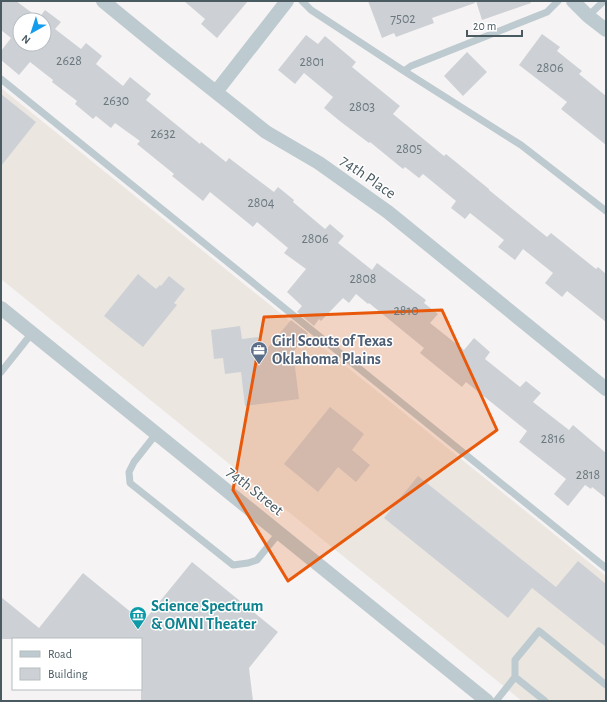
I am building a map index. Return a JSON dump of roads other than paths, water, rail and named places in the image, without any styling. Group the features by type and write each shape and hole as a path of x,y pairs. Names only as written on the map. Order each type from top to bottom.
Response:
{"street":[{"name":"74th Place","path":"103,1 266,132 319,163 388,212 606,389"},
{"path":"216,92 287,1"},
{"path":"573,1 588,16 606,30"},
{"name":"74th Street","path":"1,308 487,701"}],"lane":[{"path":"302,1 311,10 521,145 606,211"},
{"path":"404,71 411,66 547,12 558,1"},
{"path":"588,16 604,1"},
{"path":"1,79 606,568"},
{"path":"1,372 32,334"},
{"path":"156,434 134,462 129,472 130,483 233,565 257,560 279,533"},
{"path":"496,701 515,677 515,660 539,631 606,684"},
{"path":"515,677 545,701"}],"place":[{"name":"Girl Scouts of Texas Oklahoma Plains","path":"259,365"},
{"name":"Science Spectrum & OMNI Theater","path":"138,630"}]}
